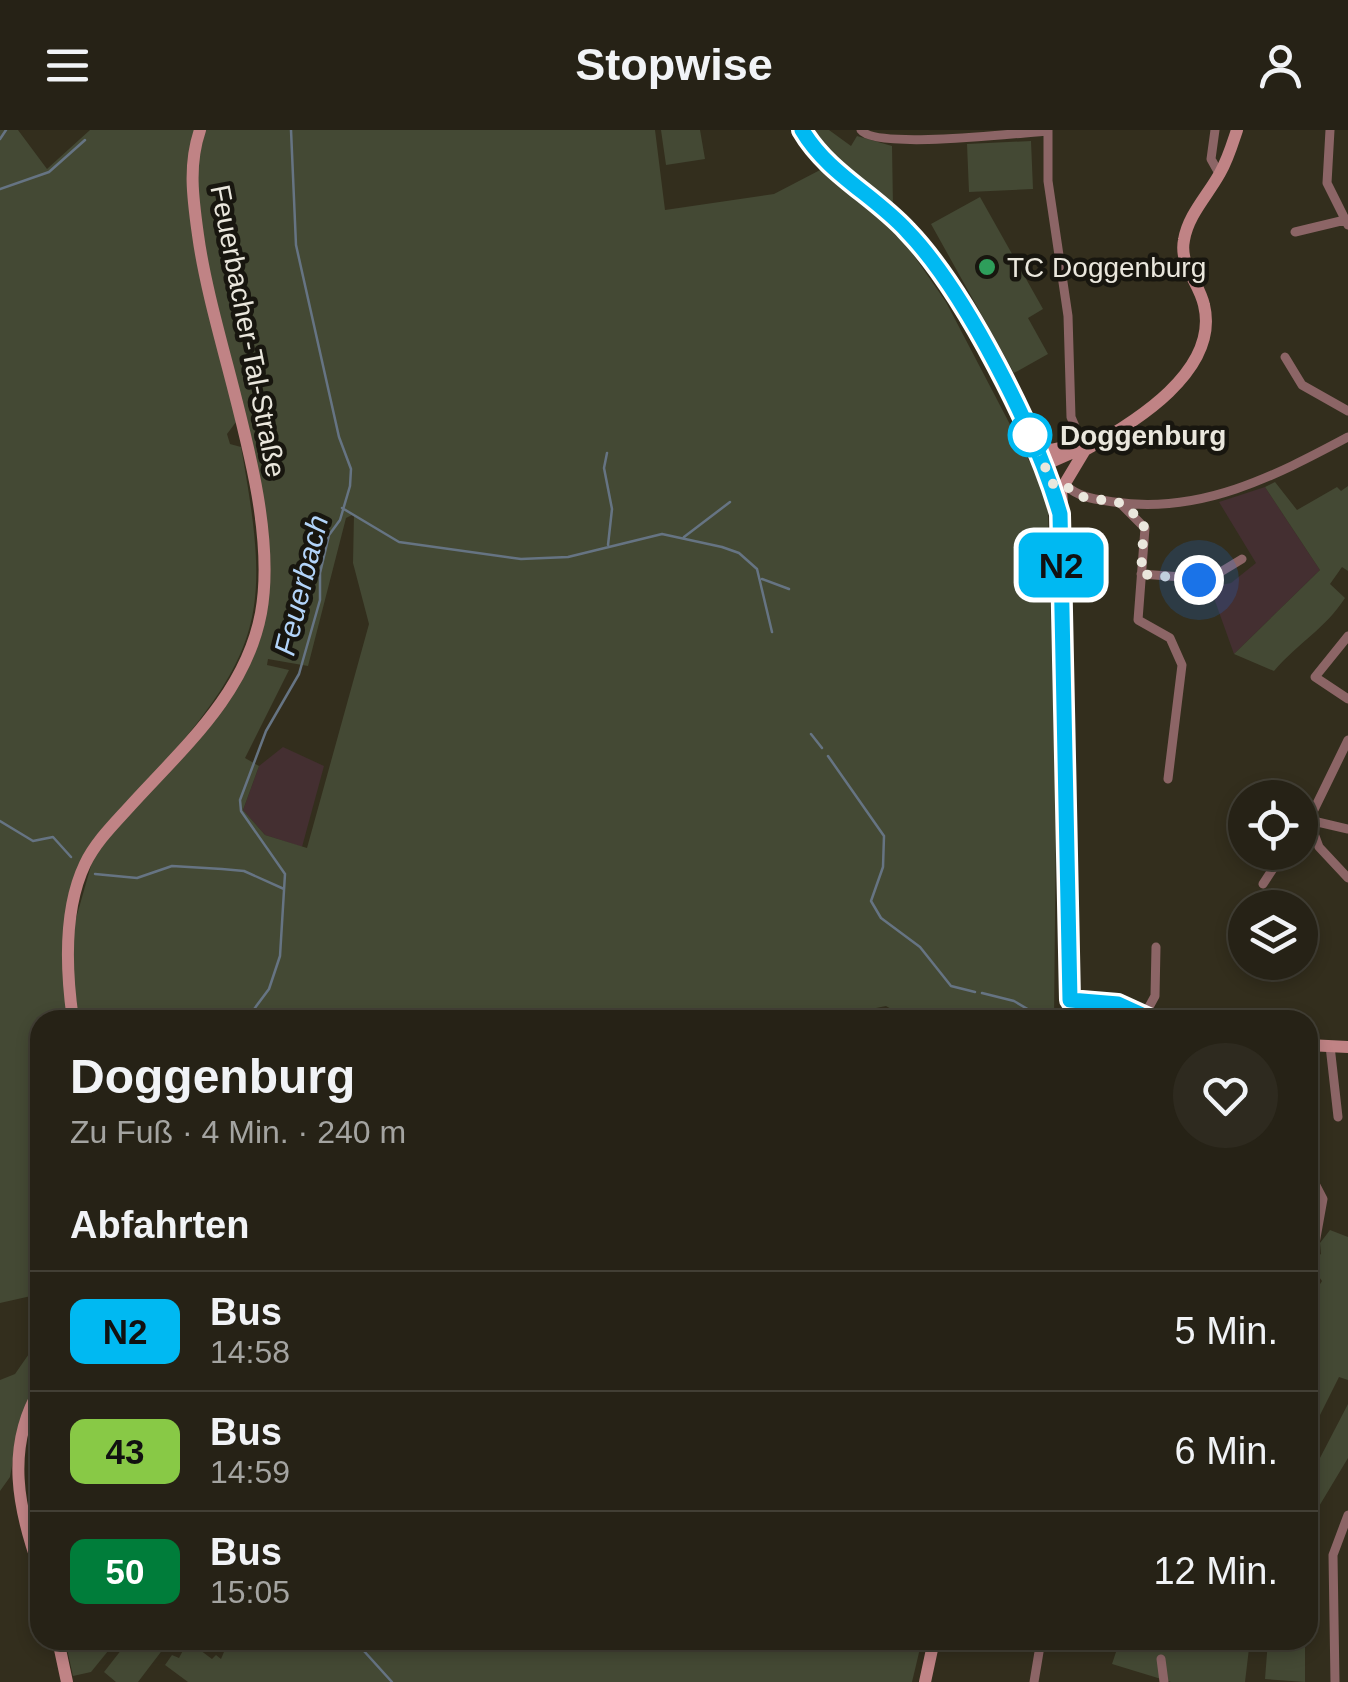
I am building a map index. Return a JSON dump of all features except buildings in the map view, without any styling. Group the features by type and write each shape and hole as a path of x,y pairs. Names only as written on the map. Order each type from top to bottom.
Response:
{"main road":[{"name":"Feuerbacher-Tal-Straße","path":"72,1010 67,968 75,898 85,863 106,833 219,706 248,657 262,609 257,508 204,273 193,195 193,158 200,130"},
{"path":"802,130 826,161 906,229 934,264 1058,484 1069,1010"},
{"path":"1044,465 1082,450 1178,381 1196,359 1206,319 1204,301 1184,260 1183,244 1193,216 1220,175 1237,130"},
{"path":"1031,436 1050,450 1069,446 1082,450"},
{"path":"1058,484 1082,450"},
{"path":"1070,1000 1118,1004 1131,1010"},
{"path":"1318,1045 1348,1047"},
{"path":"30,1412 21,1432 17,1467 20,1502 30,1537"},
{"path":"57,1650 64,1682"},
{"path":"925,1682 932,1650"}],"street":[{"path":"861,130 864,136 885,140 1048,131 1048,181 1068,316 1072,417 1082,450"},
{"path":"1214,130 1210,159 1220,175"},
{"path":"1295,232 1346,223 1328,183 1330,130"},
{"path":"1286,356 1302,384 1348,411"},
{"path":"1058,484 1078,496 1120,503 1176,503 1226,493 1271,478 1348,437"},
{"path":"1120,503 1144,522 1138,620 1170,638 1182,665 1168,780"},
{"path":"1141,574 1209,579 1242,560"},
{"path":"1348,636 1316,677 1348,699"},
{"path":"1318,804 1348,740"},
{"path":"1318,829 1348,829"},
{"path":"1318,843 1348,878"},
{"path":"1263,884 1272,870"},
{"path":"1151,1010 1156,947"},
{"path":"1330,1046 1338,1117"},
{"path":"1318,1189 1323,1198 1318,1226"},
{"path":"1336,1682 1333,1555 1348,1516"},
{"path":"1034,1682 1039,1650"},
{"path":"1161,1659 1164,1682"}],"shaded area":[{"path":"1265,487 1320,570 1234,654 1210,587 1231,583 1256,563 1219,502"},
{"path":"283,747 324,766 302,847 265,835 243,810 259,766"}],"green space":[{"path":"0,130 18,130 47,169 90,130 195,130 188,175 236,422 227,434 230,444 241,447 255,548 256,588 239,658 219,692 192,730 98,834 85,854 71,915 70,1010 30,1010 30,1296 0,1303"},
{"path":"204,130 655,130 665,210 774,194 822,169 901,237 946,302 1037,476 1048,511 1056,820 1054,1010 893,1010 886,1006 866,1010 76,1010 71,966 75,922 94,855 250,665 265,545 207,266 195,176","holes":["354,514 353,563 369,624 307,848 265,835 243,810 259,766 245,758 289,670 267,665 268,659 308,666 346,518"]},
{"path":"661,130 700,130 705,159 666,165"},
{"path":"810,130 829,130 851,146 857,136 892,146 893,207 835,161"},
{"path":"1031,141 1033,189 969,192 967,144"},
{"name":"TC Doggenburg","path":"980,197 1043,309 1028,318 1048,354 1014,373 931,224"},
{"path":"1275,482 1297,510 1337,487 1341,491 1348,486 1348,571 1342,567 1330,584 1345,598 1337,609 1274,671 1234,654 1320,570 1265,487"},
{"path":"1330,1230 1348,1237 1348,1380 1339,1377 1318,1419 1318,1287 1322,1281 1318,1276 1320,1243"},
{"path":"30,1352 30,1401 20,1421 10,1477 0,1491 0,1380 15,1374"},
{"path":"1348,1404 1348,1458 1318,1508 1318,1462"},
{"path":"67,1650 109,1650 91,1672 73,1676"},
{"path":"121,1650 162,1650 138,1682 116,1682 104,1672"},
{"path":"183,1650 200,1650 212,1659 216,1655 221,1659 225,1650 920,1650 912,1682 188,1682 165,1665 172,1655 179,1658"},
{"path":"1117,1650 1249,1650 1245,1682 1171,1682 1112,1664"},
{"path":"1267,1650 1305,1650 1305,1682 1265,1679"}],"waterway":[{"path":"0,139 6,130"},
{"name":"Feuerbach","path":"253,1010 269,989 280,956 285,874 241,811 240,800 266,731 299,674 320,600 320,573 329,535 340,520 351,469 339,437 296,245 291,130"},
{"path":"0,189 49,172 85,140"},
{"path":"607,453 604,468 612,509 608,545"},
{"path":"684,537 730,502"},
{"path":"342,508 399,542 521,559 568,557 662,534 722,547 739,553 757,569 772,632"},
{"path":"762,579 789,589"},
{"path":"811,734 822,748"},
{"path":"828,756 884,836 883,867 871,901 881,918 920,947 951,986 975,992"},
{"path":"0,821 33,841 53,837 71,857"},
{"path":"95,874 137,878 172,866 222,869 244,871 284,889"},
{"path":"982,993 1014,1001 1029,1010"},
{"path":"363,1650 392,1682"}],"bus line":[{"name":"N2","path":"802,130 826,161 906,229 942,274 1044,465 1060,514 1070,1000 1118,1004 1131,1010"}],"place":[{"name":"TC Doggenburg","path":"987,267"},
{"name":"Doggenburg","path":"1030,435"}],"route":[{"path":"1030,435 1050,483 1056,487 1065,485 1078,496 1120,503 1144,522 1141,574 1199,580"}]}
